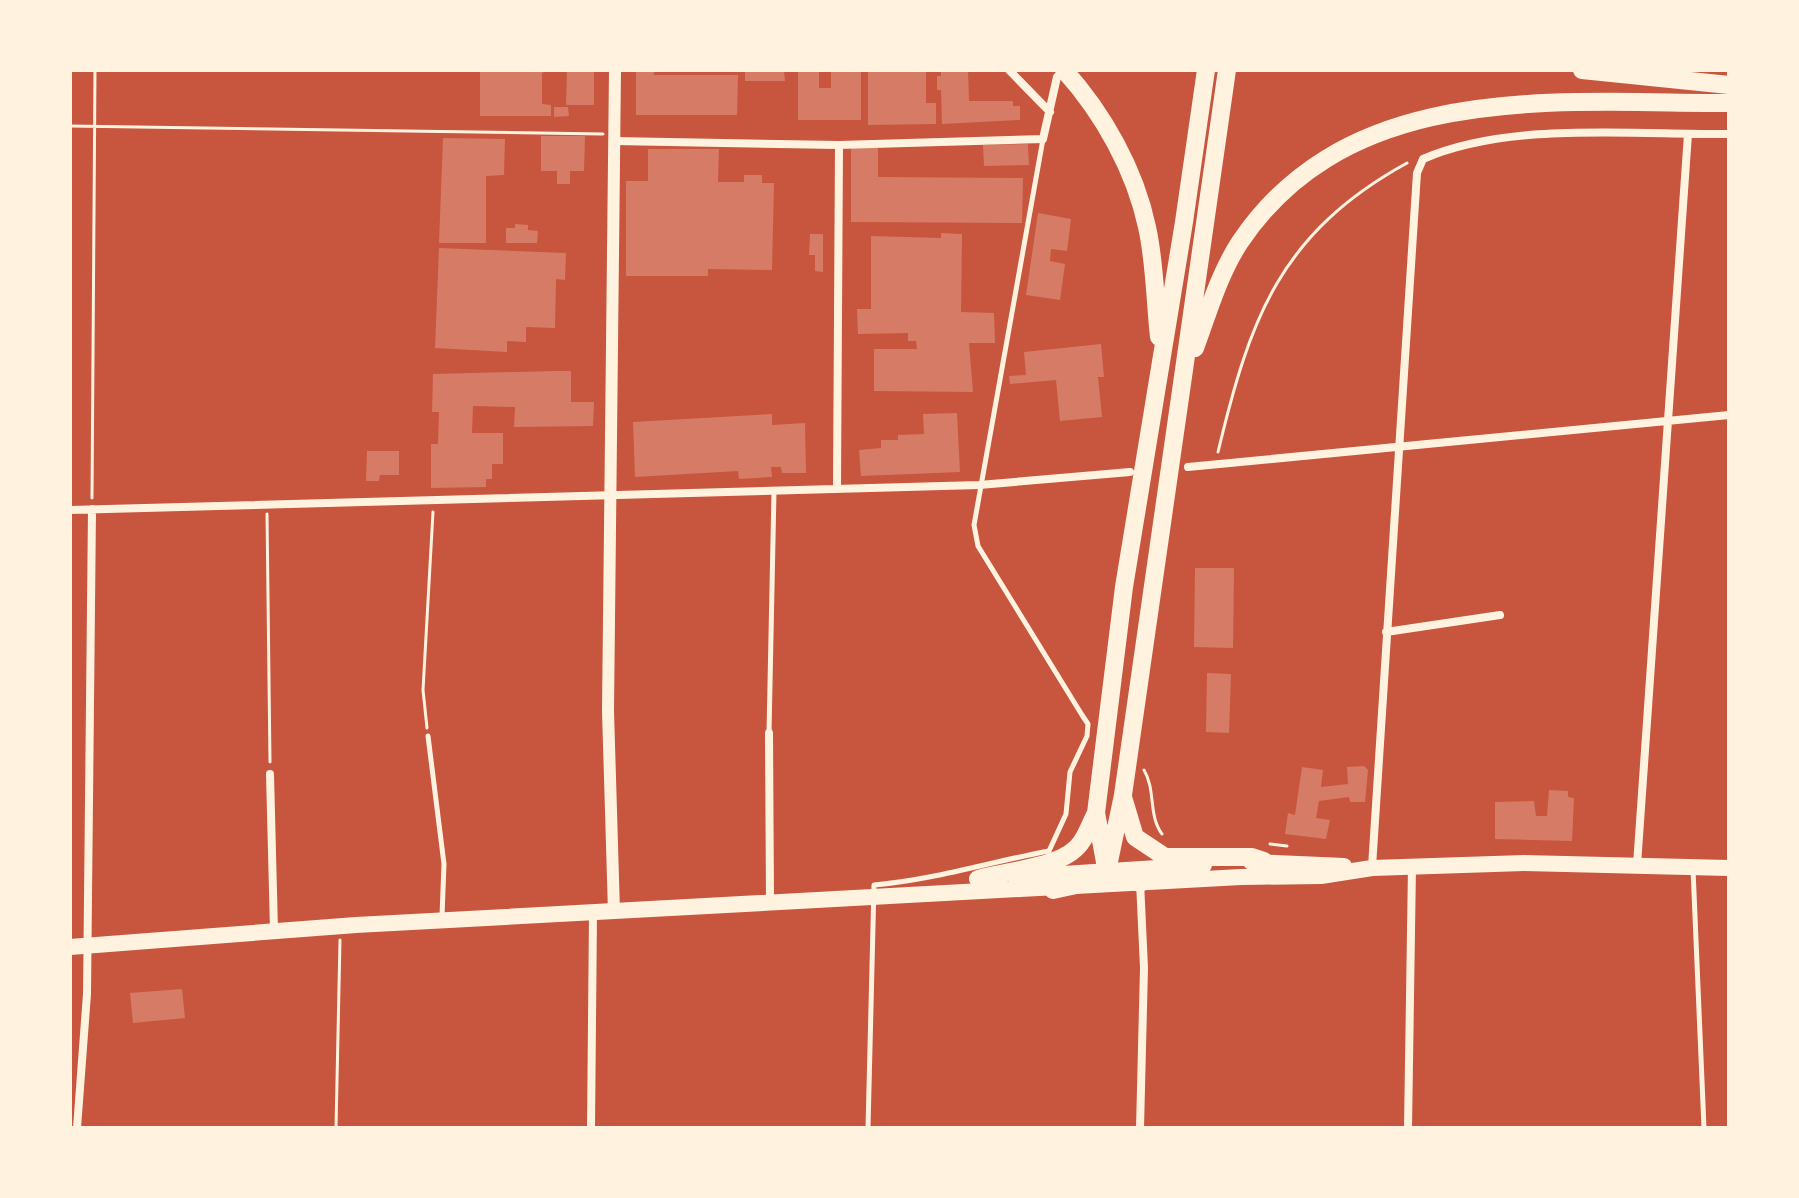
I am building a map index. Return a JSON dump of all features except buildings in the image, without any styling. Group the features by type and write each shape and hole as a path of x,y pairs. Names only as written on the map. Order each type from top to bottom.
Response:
{"highway":[{"path":"1582,70 1729,85"},
{"path":"1107,871 1096,813 1124,587 1205,72"},
{"path":"1061,73 1117,146 1140,201 1148,229 1162,360"},
{"path":"1053,890 1090,882 1107,871 1123,795 1226,74"},
{"path":"1185,376 1224,272 1240,243 1292,182 1342,148 1408,121 1519,105 1729,103"},
{"path":"1123,795 1135,837 1165,857 1252,857 1264,861"},
{"path":"937,894 1012,869 1051,864 1067,856 1082,842 1096,813"},
{"path":"78,946 340,926 1053,890 1264,861 1372,868"},
{"path":"978,879 1107,871 1139,876 1321,876 1372,868 1524,863 1729,868"}],"street":[{"path":"614,912 608,711 615,70"},
{"path":"1009,70 1050,112"},
{"path":"614,138 839,145 1043,139 1061,73"},
{"path":"1637,865 1688,134"},
{"path":"1372,868 1417,173 1423,159 1472,145 1516,138 1729,134"},
{"path":"837,488 839,145"},
{"path":"1188,467 1729,415"},
{"path":"70,510 979,485 1130,472"},
{"path":"77,1128 87,994 78,946 92,509"},
{"path":"1386,632 1500,615"},
{"path":"769,733 770,905"},
{"path":"270,774 274,932"},
{"path":"1408,1128 1412,866"},
{"path":"1139,876 1144,968 1140,1128"},
{"path":"591,1128 593,914"}],"lane":[{"path":"868,1128 874,885 927,880 984,863 1049,851 1064,822 1070,772 1087,736 1088,724 978,546 974,525 1043,139"},
{"path":"769,733 774,491"},
{"path":"428,736 444,864 442,921"},
{"path":"1693,866 1704,1128"}],"path":[{"path":"92,509 95,70"},
{"path":"70,126 614,138"},
{"path":"1215,464 1251,331 1277,282 1329,216 1369,184 1413,160 1423,159"},
{"path":"428,736 423,690 434,502"},
{"path":"267,505 270,774"},
{"path":"1138,767 1149,777 1155,825 1169,840"},
{"path":"336,1128 340,926"}]}
